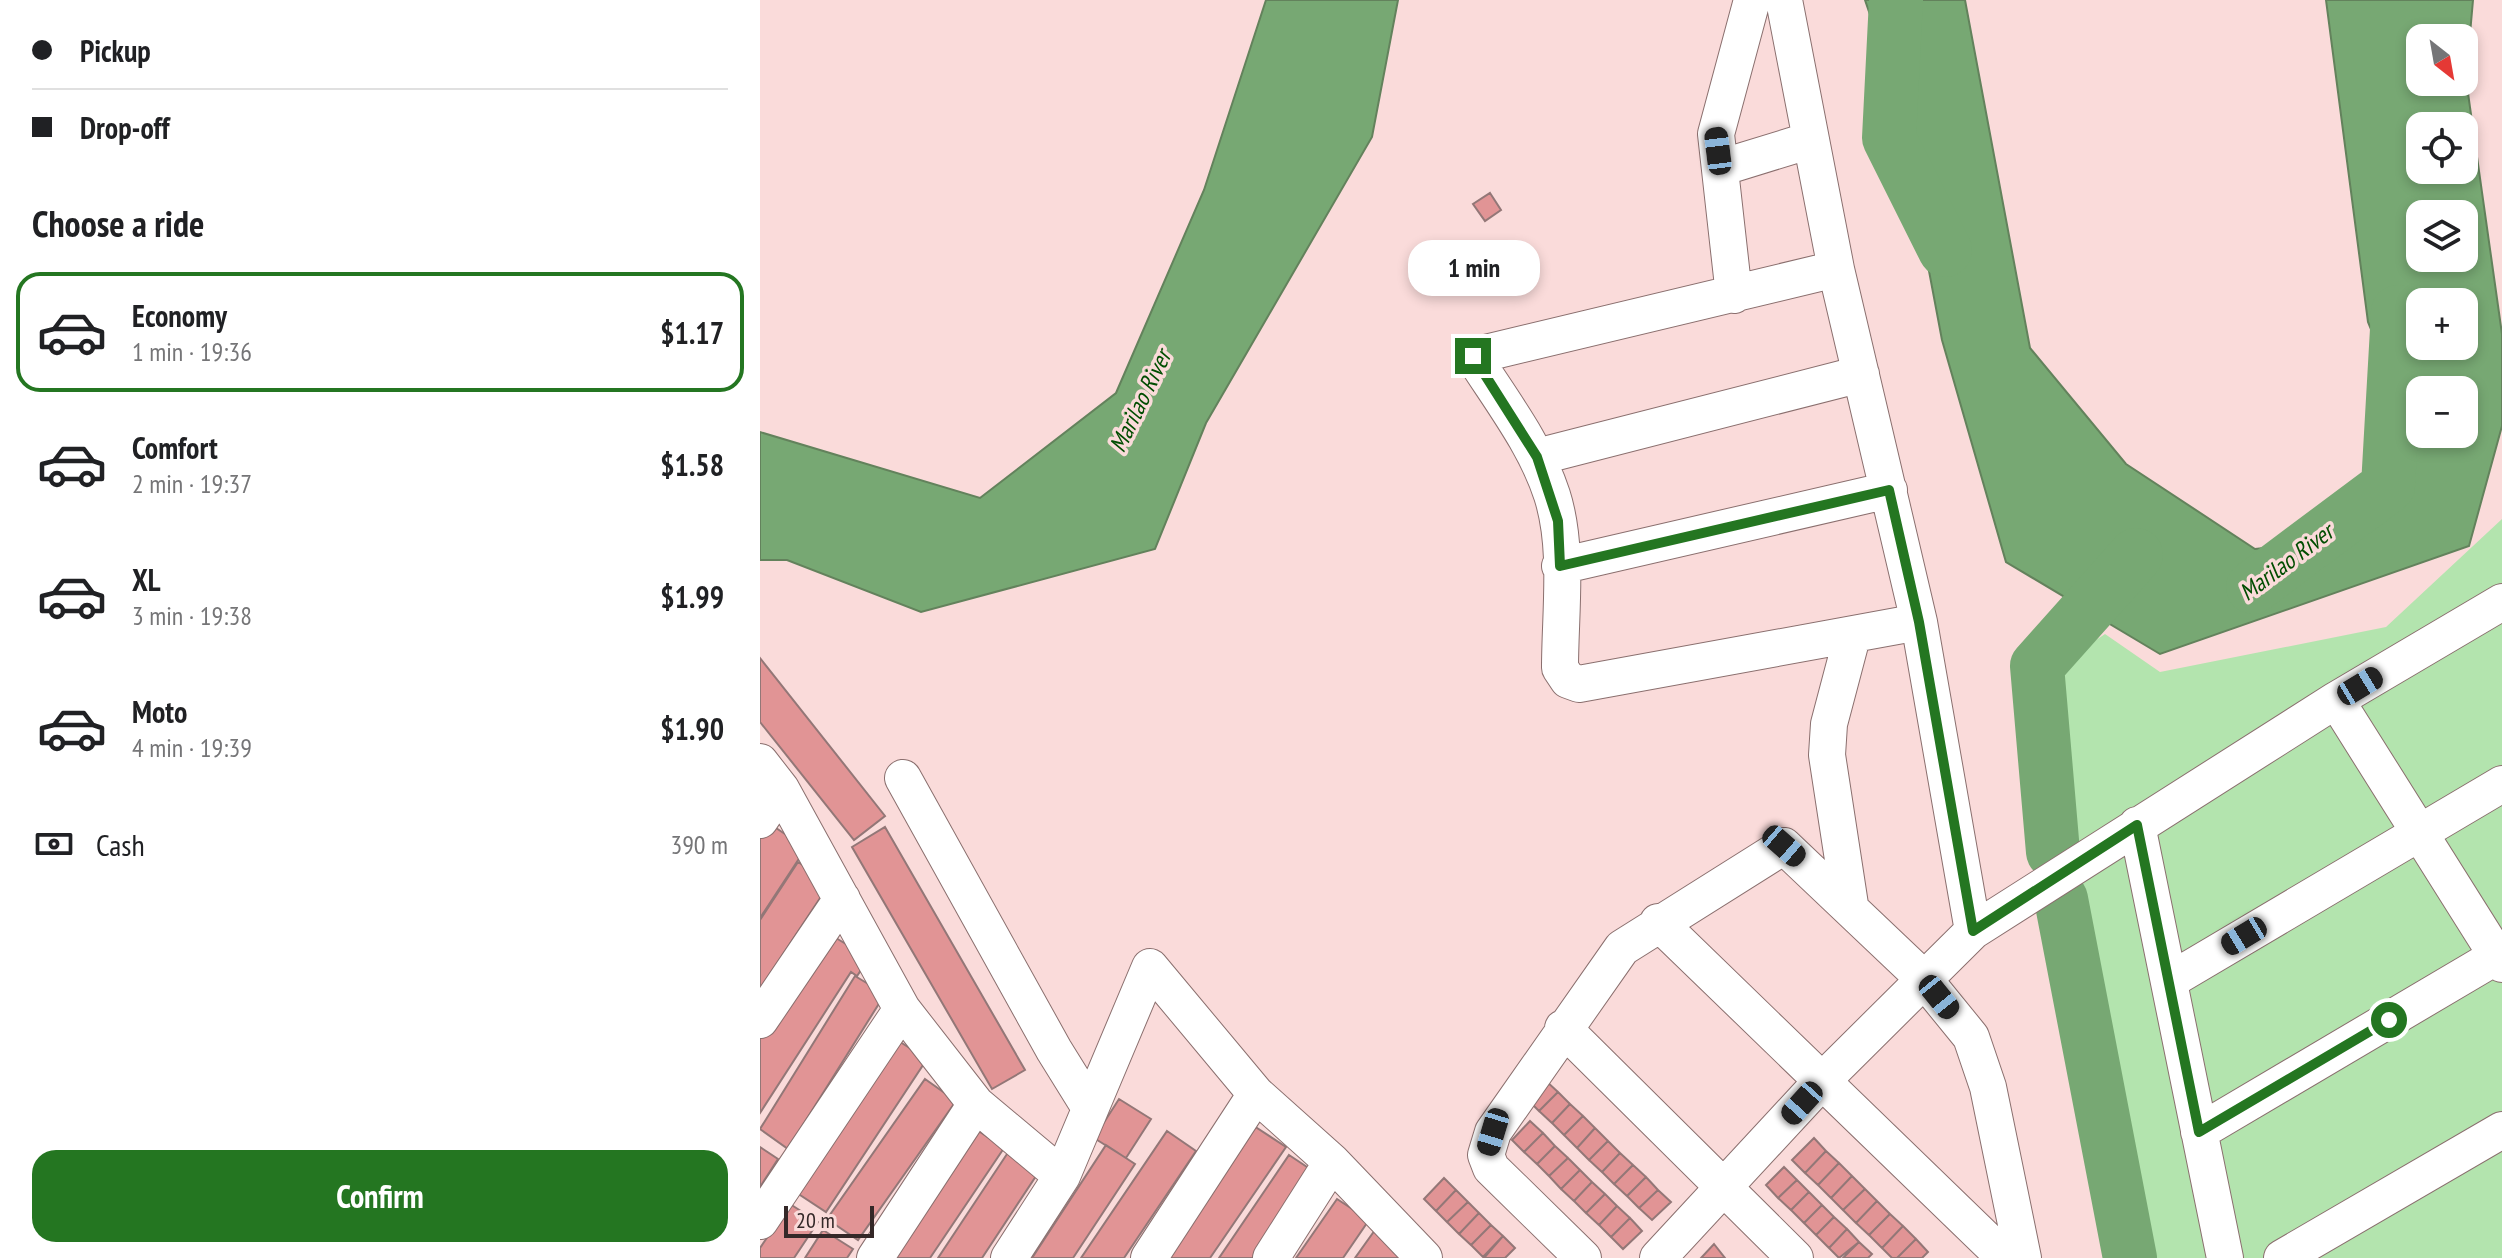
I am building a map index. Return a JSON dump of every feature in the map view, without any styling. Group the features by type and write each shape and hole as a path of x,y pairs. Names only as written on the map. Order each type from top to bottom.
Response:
{"street":[{"path":"1734,295 1716,134 1752,0"},
{"path":"1784,0 1836,269 1919,622 1973,931"},
{"path":"1720,168 1811,140"},
{"path":"1836,269 1473,356 1537,457 1558,521 1560,668 1568,680 1579,684 1852,637 1919,622"},
{"path":"1537,457 1861,374"},
{"path":"1560,566 1889,490"},
{"path":"1658,1258 1821,1082 1973,931 2336,700 2502,602"},
{"path":"1850,905 1827,755 1829,724 1852,637"},
{"path":"2199,1132 2500,958 2336,700"},
{"path":"760,820 771,776"},
{"path":"771,776 902,1009 976,1104 1062,1176"},
{"path":"903,778 1054,1050 1090,1108"},
{"path":"2169,981 2419,830 2502,784"},
{"path":"2137,825 2225,1258"},
{"path":"1583,1258 1491,1168 1486,1155 1493,1132 1622,948 1658,922 1784,846 1850,905 1923,978 1971,1037 1988,1087 2023,1258"},
{"path":"760,1020 842,899"},
{"path":"1658,922 2005,1258"},
{"path":"1009,1258 1062,1176 1150,967 1256,1094 1332,1162 1422,1257"},
{"path":"760,1221 902,1009"},
{"path":"1563,1028 1795,1258"},
{"path":"1149,1258 1256,1094"},
{"path":"875,1258 976,1104"},
{"path":"2282,1258 2502,1130"},
{"path":"1271,1258 1332,1162"}],"shaded area":[{"path":"2502,519 2502,1258 2137,1258 2059,818 2047,673 2105,634 2160,672 2386,627"}],"water":[{"path":"1266,0 1398,0 1372,137 1206,423 1155,549 921,612 787,560 760,560 760,432 980,498 1116,393 1204,190"},
{"path":"1865,0 1965,0 2030,348 2126,464 2255,549 2316,542 2406,444 2406,448 2478,448 2478,376 2406,376 2406,415 2368,322 2326,0 2473,0 2471,24 2406,24 2406,96 2468,96 2471,112 2406,112 2406,184 2478,184 2478,164 2502,334 2502,426 2469,546 2160,654 2006,562 1942,340 1894,85"}],"building":[{"path":"1490,193 1501,210 1485,221 1473,204"},
{"path":"760,658 885,816 854,840 760,722"},
{"path":"770,824 806,848 760,918 760,839"},
{"path":"885,827 1025,1070 992,1089 852,847"},
{"path":"798,862 830,883 760,989 760,920"},
{"path":"831,935 869,958 857,976 851,972 760,1113 760,1031"},
{"path":"855,976 885,994 788,1149 760,1129"},
{"path":"897,1040 927,1059 826,1212 797,1193"},
{"path":"925,1079 956,1101 858,1240 827,1219"},
{"path":"1545,1080 1558,1092 1539,1111 1527,1099"},
{"path":"1558,1092 1570,1104 1552,1123 1539,1111"},
{"path":"1119,1099 1151,1119 1126,1158 1094,1138"},
{"path":"1570,1104 1583,1116 1564,1135 1552,1123"},
{"path":"1583,1116 1595,1128 1577,1148 1564,1135"},
{"path":"1530,1121 1543,1133 1524,1152 1512,1140"},
{"path":"1254,1126 1286,1147 1210,1258 1164,1258"},
{"path":"974,1128 1004,1148 930,1258 887,1258"},
{"path":"1595,1128 1608,1141 1589,1160 1577,1148"},
{"path":"1167,1131 1196,1151 1124,1258 1081,1258"},
{"path":"1543,1133 1555,1146 1537,1164 1524,1152"},
{"path":"1814,1138 1826,1151 1805,1173 1792,1160"},
{"path":"1608,1141 1620,1153 1602,1172 1589,1160"},
{"path":"1106,1145 1135,1164 1073,1258 1032,1258"},
{"path":"1555,1146 1568,1158 1549,1176 1537,1164"},
{"path":"760,1147 778,1159 760,1187"},
{"path":"1009,1151 1040,1170 982,1258 938,1258"},
{"path":"1826,1151 1839,1163 1818,1185 1805,1173"},
{"path":"1620,1153 1633,1165 1614,1184 1602,1172"},
{"path":"1289,1155 1316,1173 1259,1258 1219,1258"},
{"path":"1568,1158 1580,1170 1561,1189 1549,1176"},
{"path":"1839,1163 1852,1176 1831,1198 1818,1185"},
{"path":"1633,1165 1646,1177 1627,1196 1614,1184"},
{"path":"1784,1167 1797,1180 1778,1198 1766,1185"},
{"path":"1580,1170 1592,1182 1574,1201 1561,1189"},
{"path":"1852,1176 1865,1189 1843,1210 1831,1198"},
{"path":"1646,1177 1658,1190 1639,1208 1627,1196"},
{"path":"1444,1178 1456,1190 1436,1211 1424,1199"},
{"path":"1797,1180 1809,1192 1791,1210 1778,1198"},
{"path":"1592,1182 1605,1194 1586,1213 1574,1201"},
{"path":"1865,1189 1877,1201 1856,1223 1843,1210"},
{"path":"1456,1190 1468,1202 1447,1222 1436,1211"},
{"path":"1658,1190 1671,1202 1652,1220 1639,1208"},
{"path":"1809,1192 1822,1205 1804,1223 1791,1210"},
{"path":"1605,1194 1617,1206 1599,1225 1586,1213"},
{"path":"1337,1199 1369,1220 1343,1258 1296,1258"},
{"path":"1877,1201 1890,1214 1869,1235 1856,1223"},
{"path":"1468,1202 1479,1213 1459,1234 1447,1222"},
{"path":"790,1204 818,1222 794,1258 760,1258 760,1248"},
{"path":"1822,1205 1834,1217 1816,1235 1804,1223"},
{"path":"1617,1206 1630,1218 1611,1237 1599,1225"},
{"path":"1479,1213 1491,1225 1471,1245 1459,1234"},
{"path":"1890,1214 1903,1226 1882,1248 1869,1235"},
{"path":"1834,1217 1847,1229 1829,1248 1816,1235"},
{"path":"1630,1218 1642,1231 1623,1249 1611,1237"},
{"path":"1491,1225 1503,1236 1483,1257 1471,1245"},
{"path":"1903,1226 1916,1239 1897,1258 1892,1258 1882,1248"},
{"path":"1847,1229 1859,1242 1839,1258 1829,1248"},
{"path":"823,1230 853,1249 847,1258 805,1258"},
{"path":"1375,1230 1403,1258 1355,1258"},
{"path":"1503,1236 1515,1248 1505,1258 1484,1258"},
{"path":"1916,1239 1928,1252 1922,1258 1897,1258"},
{"path":"1859,1242 1872,1254 1868,1258 1843,1258"},
{"path":"1714,1244 1725,1258 1701,1258"}],"waterway":[{"name":"Marilao River","path":"1896,0 1889,138 1945,250"},
{"name":"Marilao River","path":"2253,587 2388,486 2398,312"},
{"path":"2053,852 2037,666 2136,555"},
{"path":"2061,899 2130,1258"}],"route":[{"path":"1473,356 1537,457 1553,496 1558,521 1560,566 1889,490 1919,622 1973,931 2137,825 2199,1132 2389,1020"}]}
